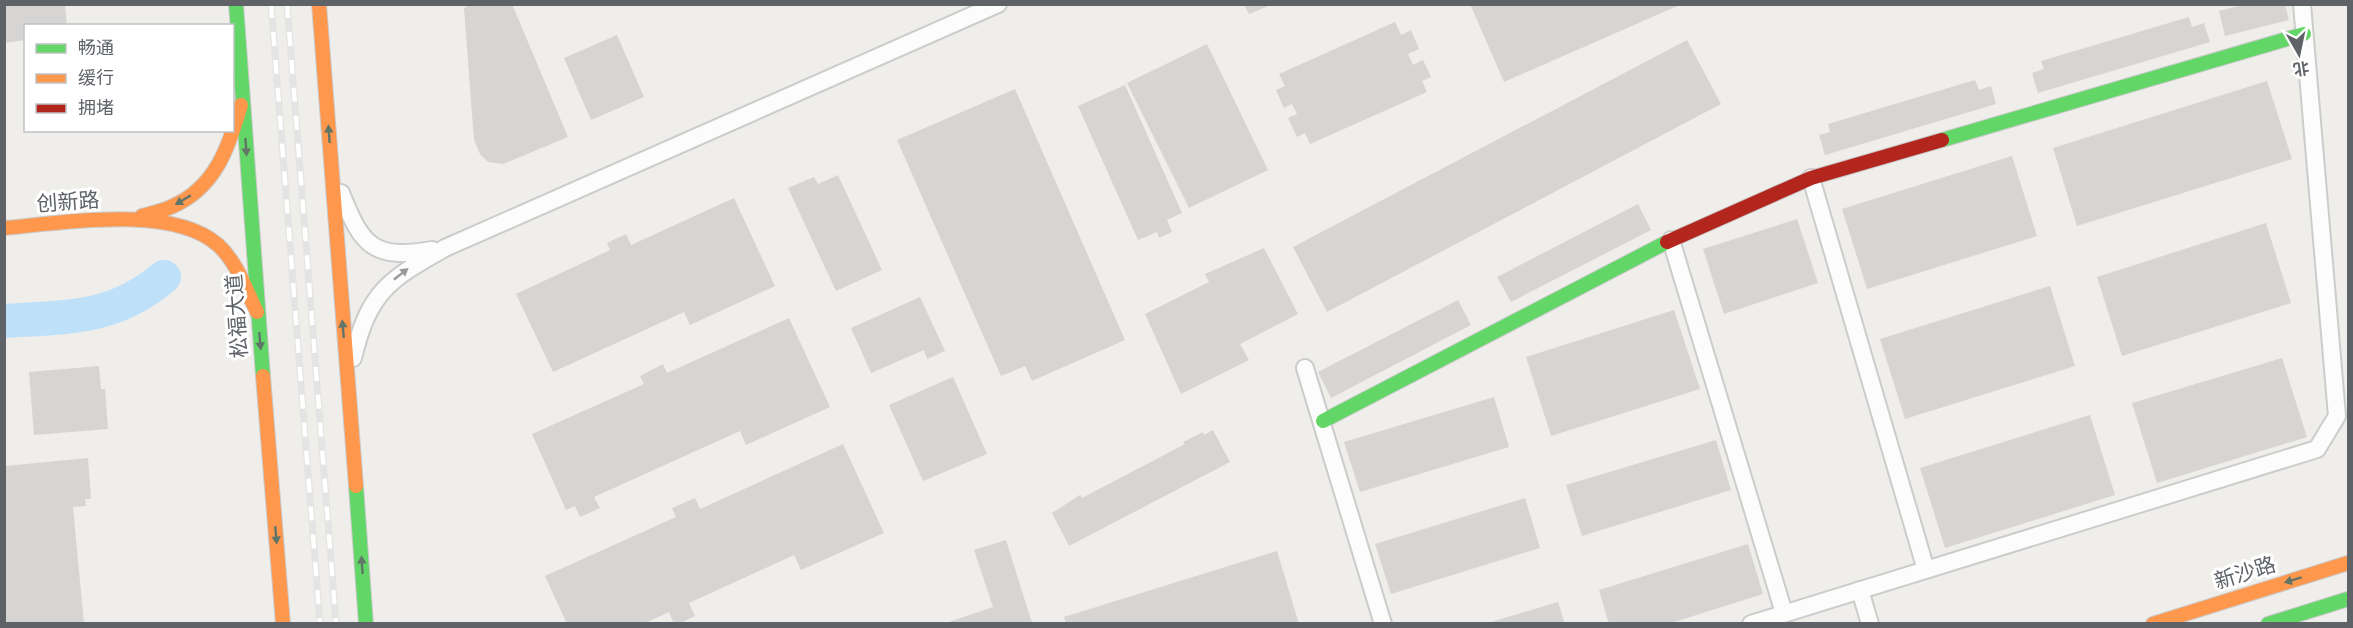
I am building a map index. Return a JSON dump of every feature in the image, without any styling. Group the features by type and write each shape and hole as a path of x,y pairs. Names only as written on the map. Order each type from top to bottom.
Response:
{"main road":[{"name":"松福大道","path":"236,4 283,624"},
{"path":"319,4 366,624"},
{"path":"1323,421 1671,240 1811,178 2304,34"},
{"name":"创新路","path":"234,129 243,100"},
{"name":"创新路","path":"134,219 178,204 198,191 217,171 227,152 233,132"},
{"name":"创新路","path":"4,228 134,219 180,224 201,233 216,244 232,261 258,313"},
{"name":"新沙路","path":"2153,624 2349,563"},
{"path":"2268,624 2349,599"},
{"path":"2291,616 2337,616"}],"street":[{"path":"348,380 358,336 369,310 382,290 404,271 445,248 998,4"},
{"path":"1751,624 2317,449 2337,416 2302,4"},
{"path":"331,170 355,226 370,245 391,253 405,254 445,248"},
{"path":"1811,178 1926,570"},
{"path":"1671,240 1784,613"},
{"path":"1305,368 1383,624"},
{"path":"1860,590 1870,624"}],"building":[{"path":"4,4 65,4 67,24 24,24 24,40 4,43"},
{"path":"472,4 512,4 568,137 503,164 488,162 480,154 474,140 464,8"},
{"path":"1470,4 1682,4 1504,82"},
{"path":"2246,4 2285,4 2289,20 2225,36 2219,11"},
{"path":"1244,5 1271,5 1249,14"},
{"path":"2189,17 2192,27 2204,23 2210,42 2038,93 2032,73 2044,69 2041,61"},
{"path":"1395,22 1401,35 1411,30 1419,49 1408,54 1413,65 1423,60 1431,77 1422,81 1427,92 1310,144 1305,133 1297,137 1288,118 1297,114 1292,104 1284,108 1276,90 1285,86 1279,74"},
{"path":"617,35 644,97 591,120 564,58"},
{"path":"1687,40 1721,104 1327,312 1293,247"},
{"path":"1207,44 1268,170 1189,208 1127,83"},
{"path":"1975,80 1979,90 1991,86 1996,104 1825,155 1819,135 1830,132 1828,124"},
{"path":"2267,81 2292,159 2077,226 2053,148"},
{"path":"1125,85 1182,213 1167,220 1172,232 1159,238 1157,232 1138,240 1078,106"},
{"path":"1015,89 1125,340 1032,381 1025,366 1001,376 897,140"},
{"path":"2012,156 2037,236 1867,289 1842,209"},
{"path":"838,175 882,270 836,291 788,188 814,177 818,184"},
{"path":"734,198 775,286 690,325 684,312 553,372 516,294 610,250 607,243 626,234 631,245"},
{"path":"1638,204 1651,230 1511,302 1497,277"},
{"path":"1797,219 1818,283 1724,314 1703,249"},
{"path":"2266,223 2291,303 2122,356 2097,277"},
{"path":"1264,248 1298,314 1240,344 1249,360 1181,394 1145,314 1209,282 1205,274"},
{"path":"2050,286 2075,366 1905,419 1880,339"},
{"path":"920,297 945,351 927,359 924,350 871,373 851,328"},
{"path":"1458,300 1471,325 1331,398 1318,372"},
{"path":"1674,310 1700,389 1551,436 1526,357"},
{"path":"789,318 830,407 746,445 740,431 594,497 600,508 580,517 575,506 566,510 532,434 644,384 640,376 663,364 667,373"},
{"path":"2282,358 2307,437 2157,483 2132,403"},
{"path":"99,366 101,389 105,389 108,429 34,435 29,372"},
{"path":"953,377 987,454 923,481 889,405"},
{"path":"1494,397 1509,447 1360,492 1344,442"},
{"path":"2090,415 2115,495 1945,548 1920,468"},
{"path":"1213,430 1230,462 1069,546 1052,513 1080,495 1082,498 1185,444 1183,442 1203,432 1204,435"},
{"path":"1716,440 1731,490 1582,536 1566,485"},
{"path":"843,444 884,533 801,570 794,555 689,603 695,616 678,624 674,624 669,612 643,624 567,624 545,576 676,517 672,508 695,498 700,509"},
{"path":"88,458 91,499 85,499 86,506 73,507 84,624 5,624 5,466"},
{"path":"1525,498 1540,548 1391,594 1375,544"},
{"path":"1006,540 1032,623 943,624 993,607 974,550"},
{"path":"1748,544 1763,594 1668,624 1609,624 1599,590"},
{"path":"1277,551 1299,624 1066,624 1064,617"},
{"path":"1558,602 1565,624 1488,624 1488,623"}],"waterway":[{"path":"4,321 69,317 108,309 145,291 164,277"}],"railway":[{"path":"271,4 320,624"},
{"path":"287,4 336,624"}],"traffic: fast":[{"path":"236,4 263,376"},
{"path":"1942,140 2304,34"},
{"path":"1323,421 1667,242"},
{"path":"356,486 366,624"},
{"path":"2268,624 2348,599"}],"traffic: slow":[{"path":"319,4 356,486"},
{"path":"234,126 241,105"},
{"path":"142,216 173,206 200,188 219,164 232,132"},
{"path":"4,228 116,219 173,224 198,232 218,245 231,260 257,312"},
{"path":"263,376 283,624"},
{"path":"2153,624 2348,563"}],"traffic: jam":[{"path":"1667,242 1811,178 1942,140"}]}
